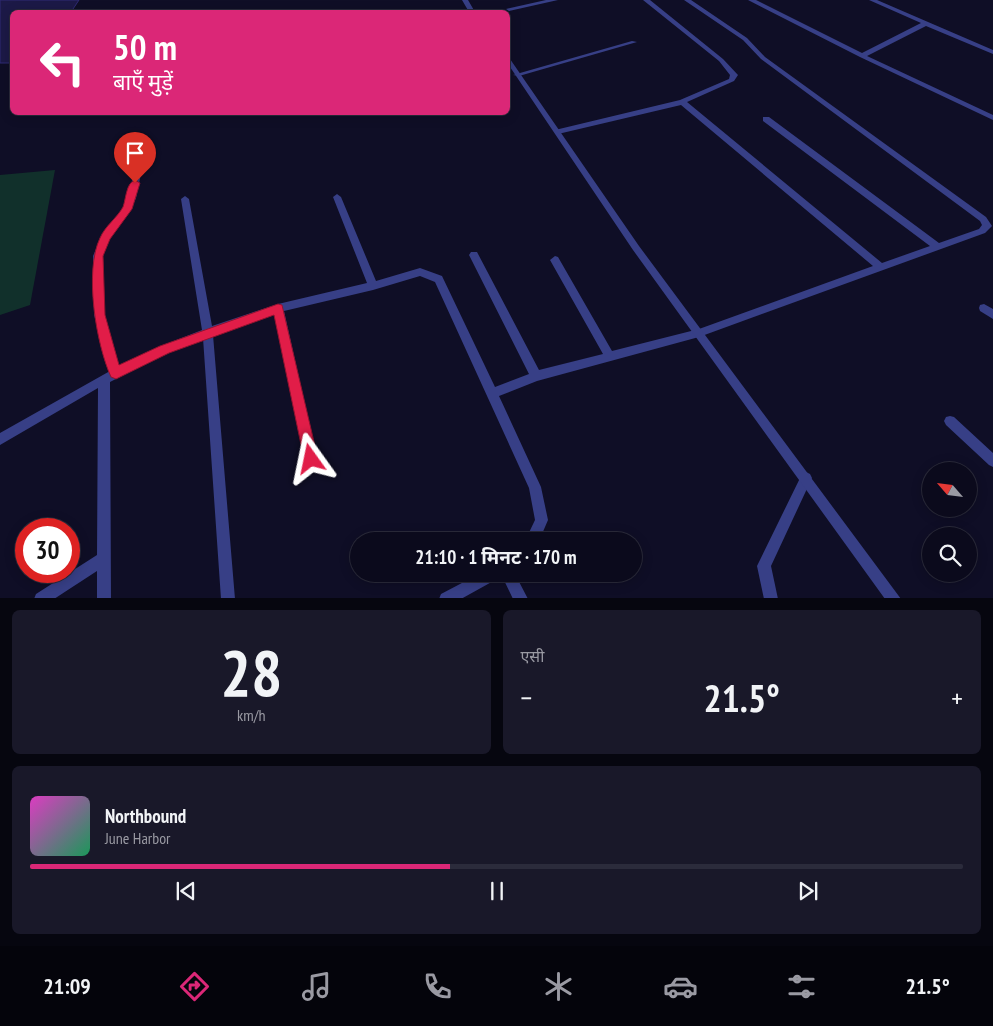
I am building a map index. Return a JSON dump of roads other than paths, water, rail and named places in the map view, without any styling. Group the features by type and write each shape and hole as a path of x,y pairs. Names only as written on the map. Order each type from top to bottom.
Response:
{"street":[{"path":"509,9 554,0"},
{"path":"558,132 682,102 732,80 734,76 721,60 646,0"},
{"path":"493,393 536,376 699,333 982,231 988,226 983,219 763,58 745,39 687,0"},
{"path":"751,0 862,56 993,118"},
{"path":"872,0 993,52"},
{"path":"862,56 926,23"},
{"path":"517,75 634,42"},
{"path":"510,64 636,248 894,598"},
{"path":"682,102 880,267"},
{"path":"766,119 936,246"},
{"path":"104,598 110,376 100,315 98,256 105,238 127,209 138,169"},
{"path":"337,197 373,286"},
{"path":"185,199 208,332 228,598"},
{"path":"474,255 536,376"},
{"path":"555,260 610,357"},
{"path":"0,439 110,376 164,349 278,308 373,286 420,272 439,279 493,393 535,487 542,520 536,532"},
{"path":"278,308 311,459"},
{"path":"950,421 993,461"},
{"path":"771,598 764,566 806,478"},
{"path":"41,598 105,558"},
{"path":"446,598 477,582"},
{"path":"512,582 521,598"}]}
